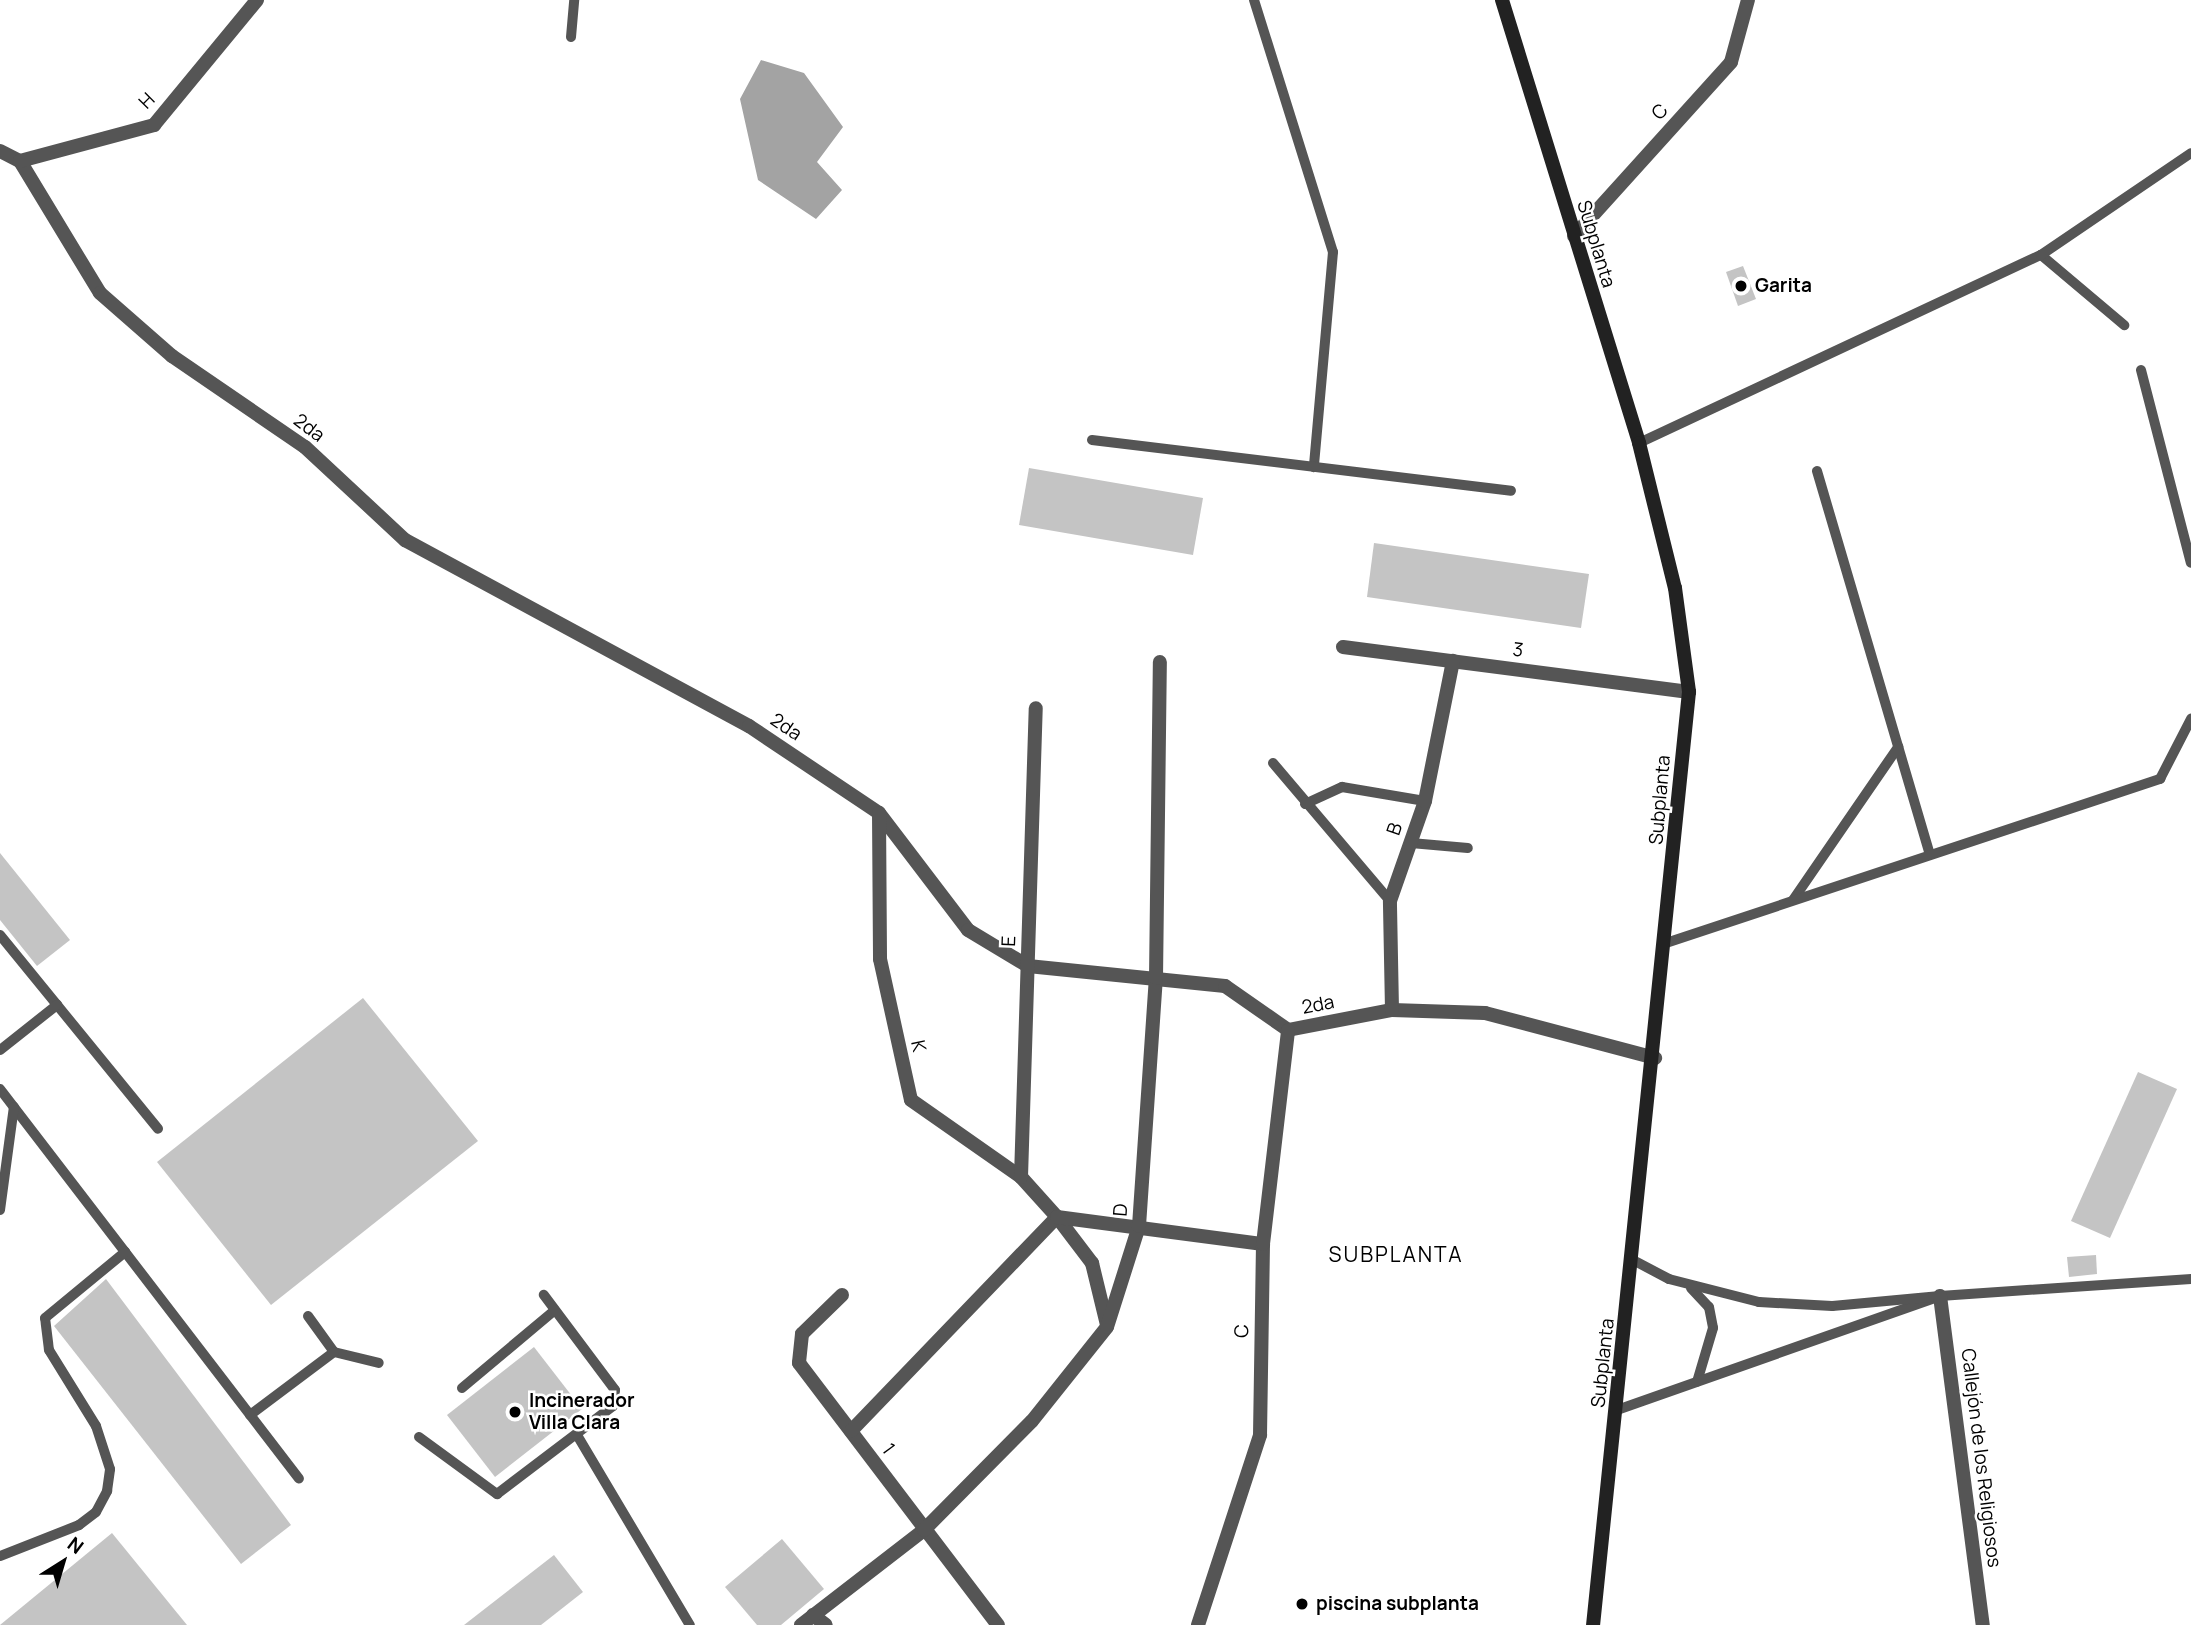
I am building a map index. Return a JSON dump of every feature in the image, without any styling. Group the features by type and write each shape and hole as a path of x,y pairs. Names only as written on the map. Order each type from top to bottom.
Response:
{"street":[{"name":"H","path":"20,161 154,125 257,0"},
{"name":"Subplanta","path":"1502,0 1639,443 1675,588 1689,692 1656,1058 1593,1625"},
{"name":"C","path":"1574,236 1731,62 1748,0"},
{"path":"0,151 20,161"},
{"name":"2da","path":"20,161 100,293 172,356 305,447 405,540 749,726 879,813 968,930 1028,966 1225,986 1288,1030 1392,1010 1485,1013 1656,1058"},
{"name":"3","path":"1343,646 1689,692"},
{"name":"B","path":"1392,1010 1390,901 1425,801 1453,661"},
{"name":"D","path":"801,1625 924,1530 1032,1421 1107,1327 1139,1228 1156,978 1160,662"},
{"name":"E","path":"1021,1177 1037,708"},
{"name":"K","path":"879,813 880,958 911,1100 1021,1177 1056,1217 1092,1263 1107,1327"},
{"name":"C","path":"1198,1625 1260,1436 1263,1244 1288,1030"},
{"path":"851,1431 1056,1217 1263,1244"},
{"name":"1","path":"842,1295 802,1334 799,1363 999,1625"},
{"name":"Callejón de los Religiosos","path":"1940,1296 1983,1625"},
{"path":"813,1615 826,1625"}],"lane":[{"path":"571,37 574,0"},
{"path":"1254,0 1333,252 1314,467"},
{"path":"1639,443 2041,255 2191,153"},
{"path":"2041,255 2124,325"},
{"path":"2141,370 2191,563"},
{"path":"1092,440 1511,491"},
{"path":"1817,471 1930,855"},
{"path":"1666,943 2160,779 2191,719"},
{"path":"1793,901 1898,747"},
{"path":"1273,762 1305,804 1390,901"},
{"path":"1305,804 1323,790 1342,787 1425,801"},
{"path":"1410,843 1468,848"},
{"path":"0,935 158,1129"},
{"path":"0,1050 57,1005"},
{"path":"0,1088 299,1479"},
{"path":"0,1210 14,1107"},
{"path":"0,1556 79,1525 96,1512 107,1491 110,1469 96,1426 49,1350 45,1318 125,1252"},
{"path":"1633,1260 1689,1286 1759,1302 1832,1307 1940,1296 2191,1279"},
{"path":"1689,1286 1709,1307 1713,1328 1697,1382"},
{"path":"419,1437 497,1494 577,1435 617,1399 544,1295"},
{"path":"1617,1410 1940,1296"},
{"path":"462,1388 555,1310"},
{"path":"308,1316 334,1352 379,1363"},
{"path":"250,1415 334,1352"},
{"path":"577,1435 690,1625"}],"shaded area":[{"path":"761,60 804,73 843,127 817,162 842,190 816,219 758,180 740,99"}],"building":[{"name":"Garita","path":"1743,266 1756,299 1738,306 1726,272"},
{"path":"1029,468 1203,498 1193,555 1019,525"},
{"path":"1374,543 1589,574 1581,628 1367,597"},
{"path":"0,853 70,940 37,966 0,920"},
{"path":"363,998 478,1141 271,1305 157,1162"},
{"path":"2138,1072 2177,1089 2110,1238 2071,1221"},
{"path":"2096,1255 2097,1274 2069,1277 2067,1257"},
{"path":"106,1279 291,1525 241,1564 54,1326"},
{"name":"Incinerador Villa Clara","path":"534,1347 582,1409 495,1477 447,1415"},
{"path":"112,1533 187,1625 0,1625"},
{"path":"782,1539 824,1589 781,1625 757,1625 725,1587"},
{"path":"554,1555 583,1592 541,1625 464,1625"}],"place":[{"name":"Garita","path":"1741,286"},
{"name":"Incinerador Villa Clara","path":"515,1412"},
{"name":"piscina subplanta","path":"1302,1604"}],"district":[{"name":"SUBPLANTA","path":"1396,1254"}]}
